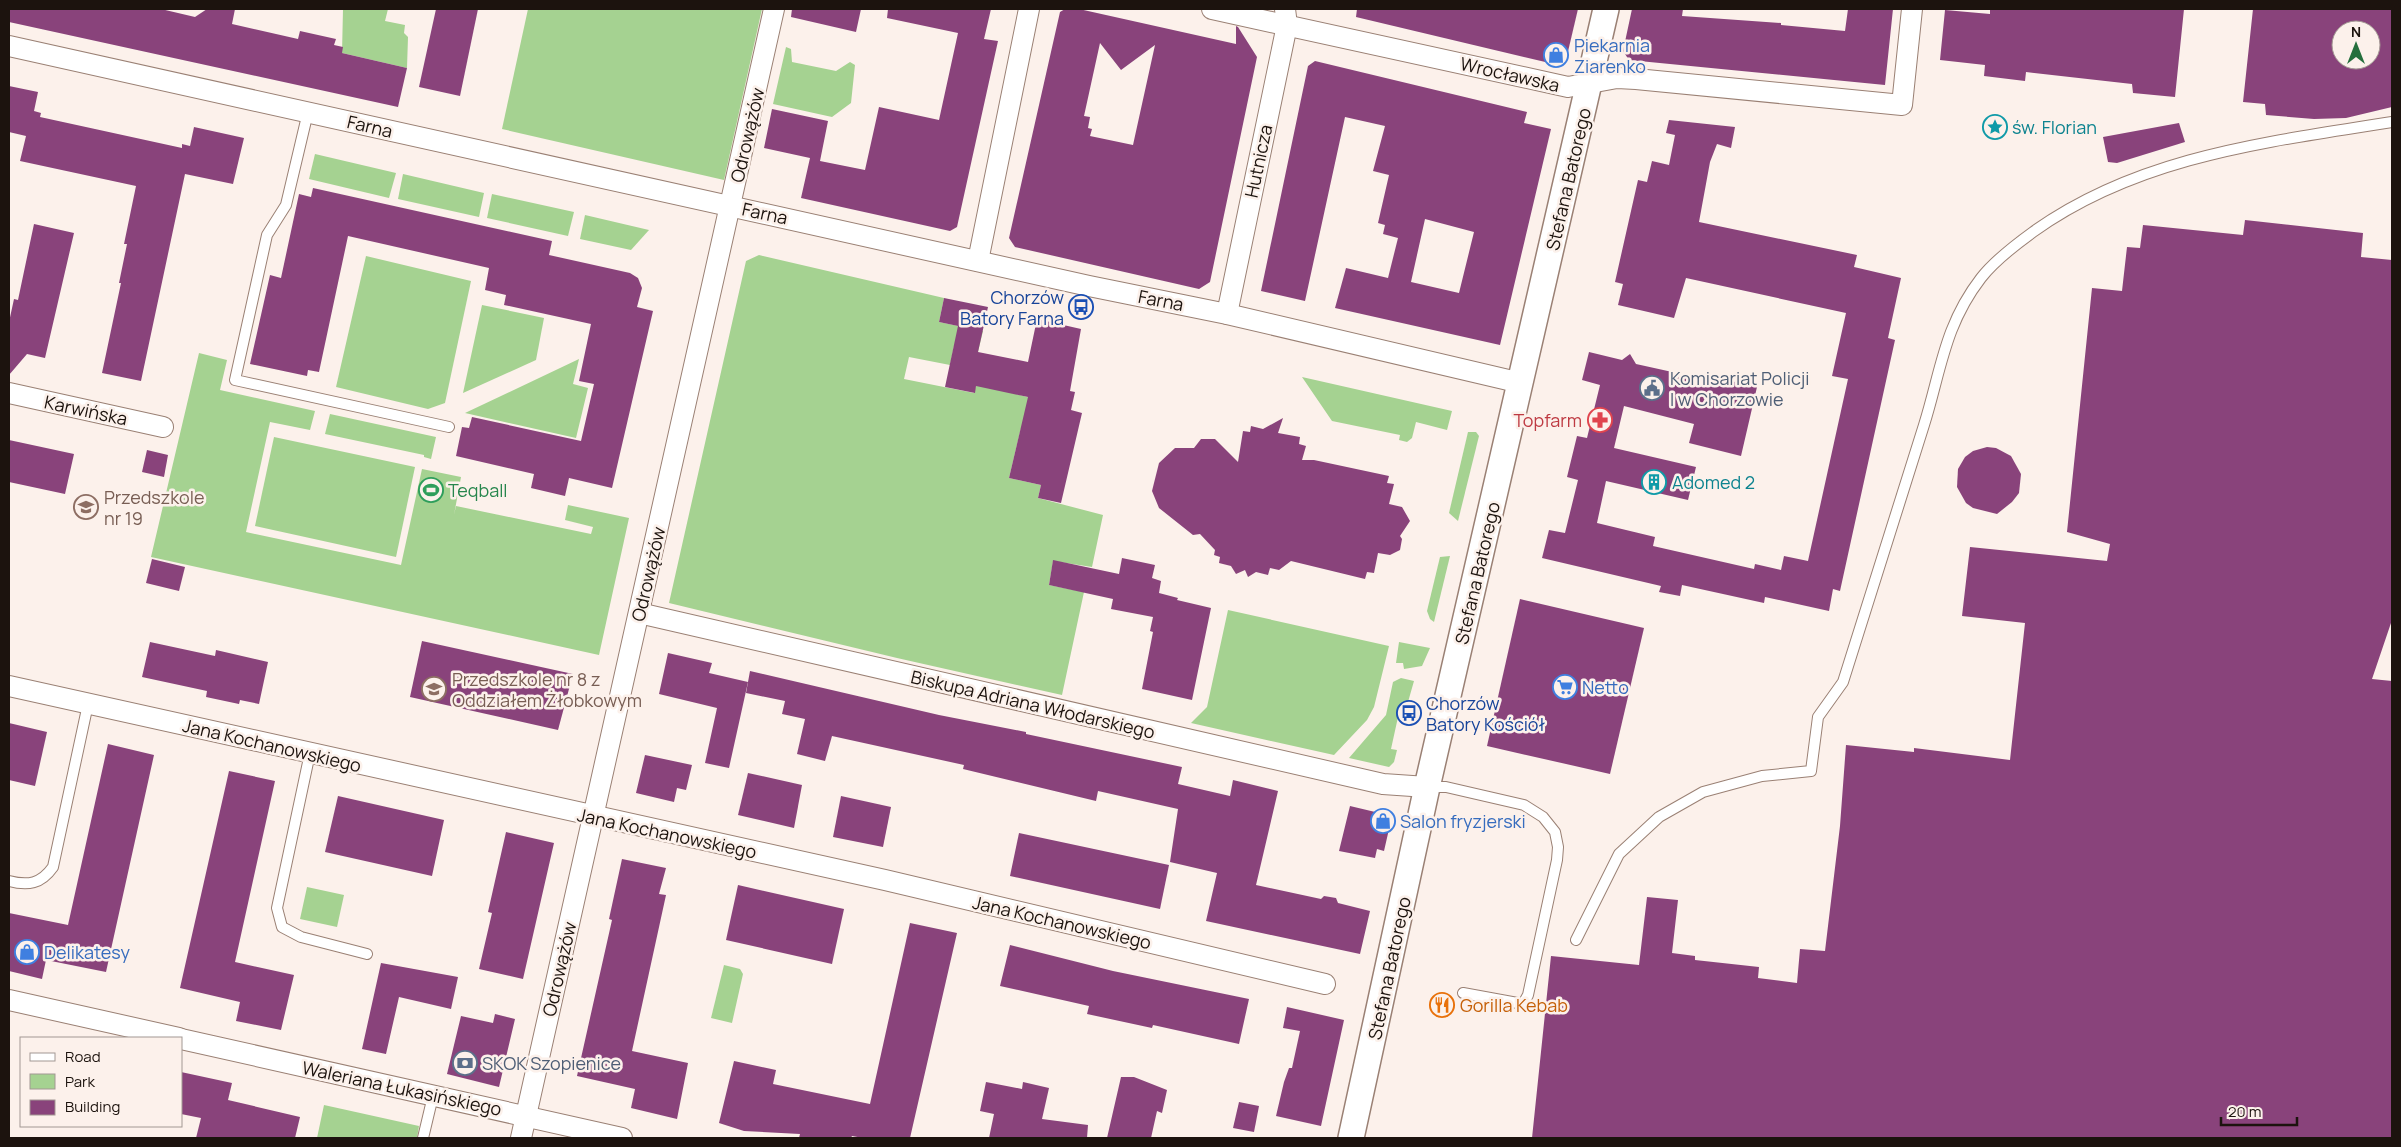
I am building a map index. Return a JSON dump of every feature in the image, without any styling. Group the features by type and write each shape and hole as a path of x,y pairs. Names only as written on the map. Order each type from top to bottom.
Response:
{"street":[{"name":"Odrowążów","path":"521,1138 774,9"},
{"path":"978,261 1029,9"},
{"name":"Wrocławska","path":"1212,9 1286,17 1568,87 1617,78 1636,78 1902,105 1912,9"},
{"name":"Stefana Batorego","path":"1352,1138 1428,787 1606,9"},
{"name":"Hutnicza","path":"1226,314 1286,17"},
{"name":"Farna","path":"9,46 978,261 1226,314 1521,383"},
{"name":"Karwińska","path":"9,393 163,426"},
{"name":"Biskupa Adriana Włodarskiego","path":"639,613 1383,784 1428,787"},
{"name":"Jana Kochanowskiego","path":"9,686 593,817 885,880 1325,984"},
{"name":"Waleriana Łukasińskiego","path":"9,1000 176,1037"},
{"name":"Waleriana Łukasińskiego","path":"182,1038 622,1138"}],"lane":[{"path":"308,112 286,205 267,236 235,380 449,427"},
{"path":"1576,940 1619,854 1659,817 1703,792 1762,776 1811,771 1818,717 1843,682 1930,403 1942,351 1958,313 1981,278 2002,256 2054,217 2099,193 2144,174 2194,158 2269,142 2392,122"},
{"path":"9,881 22,884 36,883 46,876 53,867 88,704"},
{"path":"310,753 277,908 279,918 282,926 301,937 368,954"},
{"path":"1428,787 1446,787 1524,805 1545,818 1557,837 1557,860 1528,995 1524,1004 1463,993"},
{"path":"423,1138 433,1096"}],"green space":[{"path":"343,9 388,9 385,21 405,25 404,33 408,37 407,68 342,53"},
{"path":"528,9 762,9 724,180 502,129"},
{"path":"786,47 791,49 792,62 836,71 850,62 855,65 851,103 832,117 773,104"},
{"path":"315,154 396,173 389,198 309,179"},
{"path":"403,174 484,193 479,217 398,199"},
{"path":"492,194 574,212 568,236 487,218"},
{"path":"585,215 649,230 631,250 580,239"},
{"path":"759,255 944,298 939,322 983,331 978,352 954,346 950,365 909,357 904,379 974,393 979,372 1008,392 1031,398 1020,432 1009,478 1041,485 1038,498 1103,515 1092,567 1053,561 1049,585 1084,592 1062,695 897,658 669,603 746,261"},
{"path":"366,256 471,281 445,403 428,409 336,387"},
{"path":"482,305 544,318 536,360 463,393"},
{"path":"199,353 227,360 220,390 315,411 310,430 270,422 246,532 401,565 422,469 461,477 454,515 456,506 591,534 593,527 565,520 568,505 629,518 599,655 151,557"},
{"path":"579,359 573,384 588,388 576,438 465,413"},
{"path":"1302,377 1452,411 1447,430 1416,422 1412,438 1407,442 1399,440 1400,435 1332,421"},
{"path":"330,414 436,437 431,459 424,457 424,455 325,434"},
{"path":"1468,432 1476,432 1479,436 1458,521 1449,513"},
{"path":"274,437 415,467 396,557 255,526"},
{"path":"1450,556 1434,622 1430,619 1427,611 1440,557"},
{"path":"1228,610 1389,646 1374,707 1367,720 1334,755 1191,723 1207,707"},
{"path":"1399,642 1430,648 1422,666 1404,669 1403,663 1396,663"},
{"path":"1401,678 1414,681 1406,709 1400,708 1391,749 1397,750 1394,762 1389,767 1349,758 1386,715 1393,682"},
{"path":"307,887 344,895 337,927 300,919"},
{"path":"724,965 740,969 743,974 732,1023 711,1018"},
{"path":"324,1105 419,1126 417,1138 317,1138"}],"building":[{"path":"9,9 161,9 195,17 207,9 235,9 232,24 298,39 300,31 336,39 334,45 343,47 342,53 407,68 398,107 9,22"},
{"path":"436,9 478,9 460,96 419,87"},
{"path":"792,9 861,9 856,32 791,17"},
{"path":"888,9 991,9 984,39 998,41 957,227 950,231 801,198 810,158 764,148 772,109 828,121 820,161 865,170 879,107 939,120 958,33 887,18"},
{"path":"1065,9 1079,9 1236,44 1236,26 1257,57 1210,282 1199,289 1015,247 1009,238 1060,12","holes":["1100,43 1121,70 1155,45 1133,145 1090,136 1092,129 1088,128 1090,117 1084,116"]},
{"path":"1357,9 1578,9 1566,60 1558,65 1356,17"},
{"path":"1632,9 1683,9 1682,16 1781,23 1781,25 1845,31 1848,9 1893,9 1885,85 1629,60 1623,51"},
{"path":"1990,9 2184,9 2175,97 2133,93 2132,84 2026,72 2025,81 1984,76 1985,65 1940,60 1945,10 1990,14"},
{"path":"2253,9 2392,9 2392,107 2346,118 2314,119 2266,115 2265,104 2243,102"},
{"path":"1315,61 1527,112 1524,123 1551,129 1500,345 1335,308 1346,268 1388,278 1398,238 1383,234 1385,225 1378,223 1389,175 1373,171 1385,126 1345,117 1305,301 1261,291 1308,66","holes":["1425,219 1474,232 1459,293 1411,282"]},
{"path":"9,86 38,92 34,111 41,113 40,117 182,148 182,144 190,146 194,127 244,138 233,184 185,174 141,381 102,373 121,283 119,283 127,244 124,244 136,186 20,161 26,136 9,132"},
{"path":"1669,120 1735,127 1731,148 1717,144 1710,162 1699,222 1857,255 1854,267 1901,278 1888,338 1895,340 1840,591 1833,589 1829,611 1765,597 1764,603 1682,585 1680,596 1659,592 1661,586 1542,558 1549,530 1565,533 1578,480 1567,477 1577,436 1587,438 1600,385 1582,380 1589,352 1622,360 1630,354 1636,364 1704,379 1705,375 1757,387 1741,456 1689,443 1694,424 1624,406 1614,448 1696,467 1688,500 1606,481 1597,523 1655,537 1653,546 1754,569 1755,564 1781,570 1784,556 1808,561 1848,379 1832,376 1846,313 1686,278 1674,318 1618,305 1623,284 1615,282 1638,180 1647,182 1652,161 1669,165 1675,135 1666,133"},
{"path":"2179,123 2185,142 2117,163 2108,162 2103,137"},
{"path":"313,188 552,241 549,255 630,273 638,278 642,288 637,307 653,311 612,488 569,478 565,496 531,488 534,474 456,456 462,427 469,428 472,417 581,441 594,384 579,381 591,324 504,305 506,295 485,290 489,268 348,236 319,372 308,370 307,376 250,364 270,275 281,278 299,194 311,197"},
{"path":"2245,220 2363,233 2361,257 2392,260 2392,620 2372,679 2392,681 2392,1138 1532,1138 1551,956 1639,965 1647,897 1678,900 1672,953 1695,956 1695,960 1759,967 1758,978 1797,983 1800,949 1825,951 1840,826 1846,745 1914,752 1914,748 2010,760 2025,623 1962,616 1970,547 2107,561 2110,544 2067,532 2092,288 2122,291 2127,247 2140,248 2143,225 2243,235"},
{"path":"34,224 74,233 45,358 27,354 9,375 9,322 14,299 18,300"},
{"path":"944,298 988,307 978,352 1028,362 1037,319 1081,329 1070,391 1075,392 1071,410 1082,413 1061,503 1038,498 1041,485 1009,478 1028,397 976,386 975,393 945,387 958,326 939,322"},
{"path":"1283,418 1278,433 1300,437 1299,444 1306,446 1302,460 1314,460 1389,476 1387,483 1394,484 1389,504 1402,507 1410,521 1400,536 1402,539 1400,550 1390,555 1378,553 1374,573 1367,572 1365,579 1291,561 1279,570 1270,568 1268,575 1256,572 1248,577 1245,570 1236,574 1231,566 1219,563 1220,557 1214,555 1215,550 1200,534 1193,535 1159,508 1152,491 1159,463 1175,448 1194,448 1201,439 1215,439 1238,462 1243,431 1250,432 1251,426 1263,429"},
{"path":"9,440 74,454 65,494 9,482"},
{"path":"1987,447 1996,448 2011,456 2021,474 2019,493 2012,502 1997,514 1973,508 1966,503 1957,487 1958,469 1965,457 1973,451"},
{"path":"147,450 168,455 164,477 142,472"},
{"path":"1122,558 1155,565 1152,578 1161,581 1159,593 1178,598 1177,600 1211,608 1192,700 1142,689 1153,632 1150,631 1153,617 1111,609 1113,599 1049,585 1053,560 1119,574"},
{"path":"152,559 185,567 179,591 146,583"},
{"name":"Netto","path":"1520,599 1644,628 1610,774 1487,746"},
{"path":"422,641 573,674 558,730 410,697"},
{"path":"150,642 215,656 216,650 268,662 259,704 240,700 239,704 206,697 207,691 142,677"},
{"path":"668,653 712,663 709,673 748,682 729,768 705,763 717,708 659,694"},
{"path":"750,671 939,715 1026,732 1026,734 1182,767 1178,784 1230,796 1233,780 1278,791 1256,885 1321,899 1324,896 1336,898 1338,903 1370,911 1360,954 1206,921 1217,873 1170,862 1178,809 1098,791 1096,801 963,769 964,765 832,736 825,761 797,754 805,719 782,714 785,701 746,693"},
{"path":"9,723 47,732 35,786 9,780"},
{"path":"108,744 154,755 106,972 46,960 42,979 9,971 9,913 68,925"},
{"path":"645,755 692,765 686,790 677,788 674,802 636,793"},
{"path":"229,771 275,781 235,962 294,975 281,1030 236,1021 240,1002 180,988"},
{"path":"748,773 802,785 794,828 738,815"},
{"path":"338,796 444,820 432,876 325,852"},
{"path":"841,796 891,807 883,847 833,837"},
{"path":"1350,806 1392,816 1384,851 1377,849 1375,858 1339,851"},
{"path":"506,832 554,843 523,979 479,969 492,913 488,912"},
{"path":"1019,833 1169,865 1160,909 1010,876"},
{"path":"622,859 666,868 659,894 666,895 632,1051 688,1063 677,1119 631,1108 635,1089 577,1076 612,920 609,919"},
{"path":"738,885 844,909 832,964 726,940"},
{"path":"910,923 957,933 910,1138 863,1138 852,1136 851,1138 799,1138 800,1134 744,1131 719,1123 734,1061 776,1070 773,1084 870,1104"},
{"path":"1010,945 1113,971 1249,999 1239,1044 1153,1025 1152,1028 1087,1014 1089,1006 1000,986"},
{"path":"381,963 458,977 451,1009 399,997 386,1054 362,1049"},
{"path":"1287,1007 1344,1020 1321,1126 1276,1116 1284,1082 1289,1068 1292,1068 1300,1031 1283,1028"},
{"path":"495,1014 515,1019 499,1087 447,1074 461,1016 493,1023"},
{"path":"182,1072 232,1083 228,1100 300,1117 295,1138 196,1138 201,1118 182,1114"},
{"path":"1121,1077 1134,1077 1167,1090 1162,1113 1157,1111 1151,1138 1107,1138"},
{"path":"986,1082 1022,1089 1023,1082 1049,1088 1042,1119 1088,1125 1087,1138 989,1138 994,1114 980,1111"},
{"path":"1239,1102 1259,1106 1254,1132 1233,1128"}],"place":[{"name":"Piekarnia Ziarenko","path":"1556,55"},
{"name":"św. Florian","path":"1995,127"},
{"name":"Chorzów Batory Farna","path":"1081,307"},
{"name":"Komisariat Policji I w Chorzowie","path":"1652,388"},
{"name":"Topfarm","path":"1600,420"},
{"name":"Adomed 2","path":"1654,482"},
{"name":"Teqball","path":"431,490"},
{"name":"Przedszkole nr 19","path":"86,507"},
{"name":"Netto","path":"1565,687"},
{"name":"Przedszkole nr 8 z Oddziałem Żłobkowym","path":"434,689"},
{"name":"Chorzów Batory Kościół","path":"1409,713"},
{"name":"Salon fryzjerski","path":"1383,821"},
{"name":"Delikatesy","path":"27,952"},
{"name":"Gorilla Kebab","path":"1442,1005"},
{"name":"SKOK Szopienice","path":"465,1063"}]}
